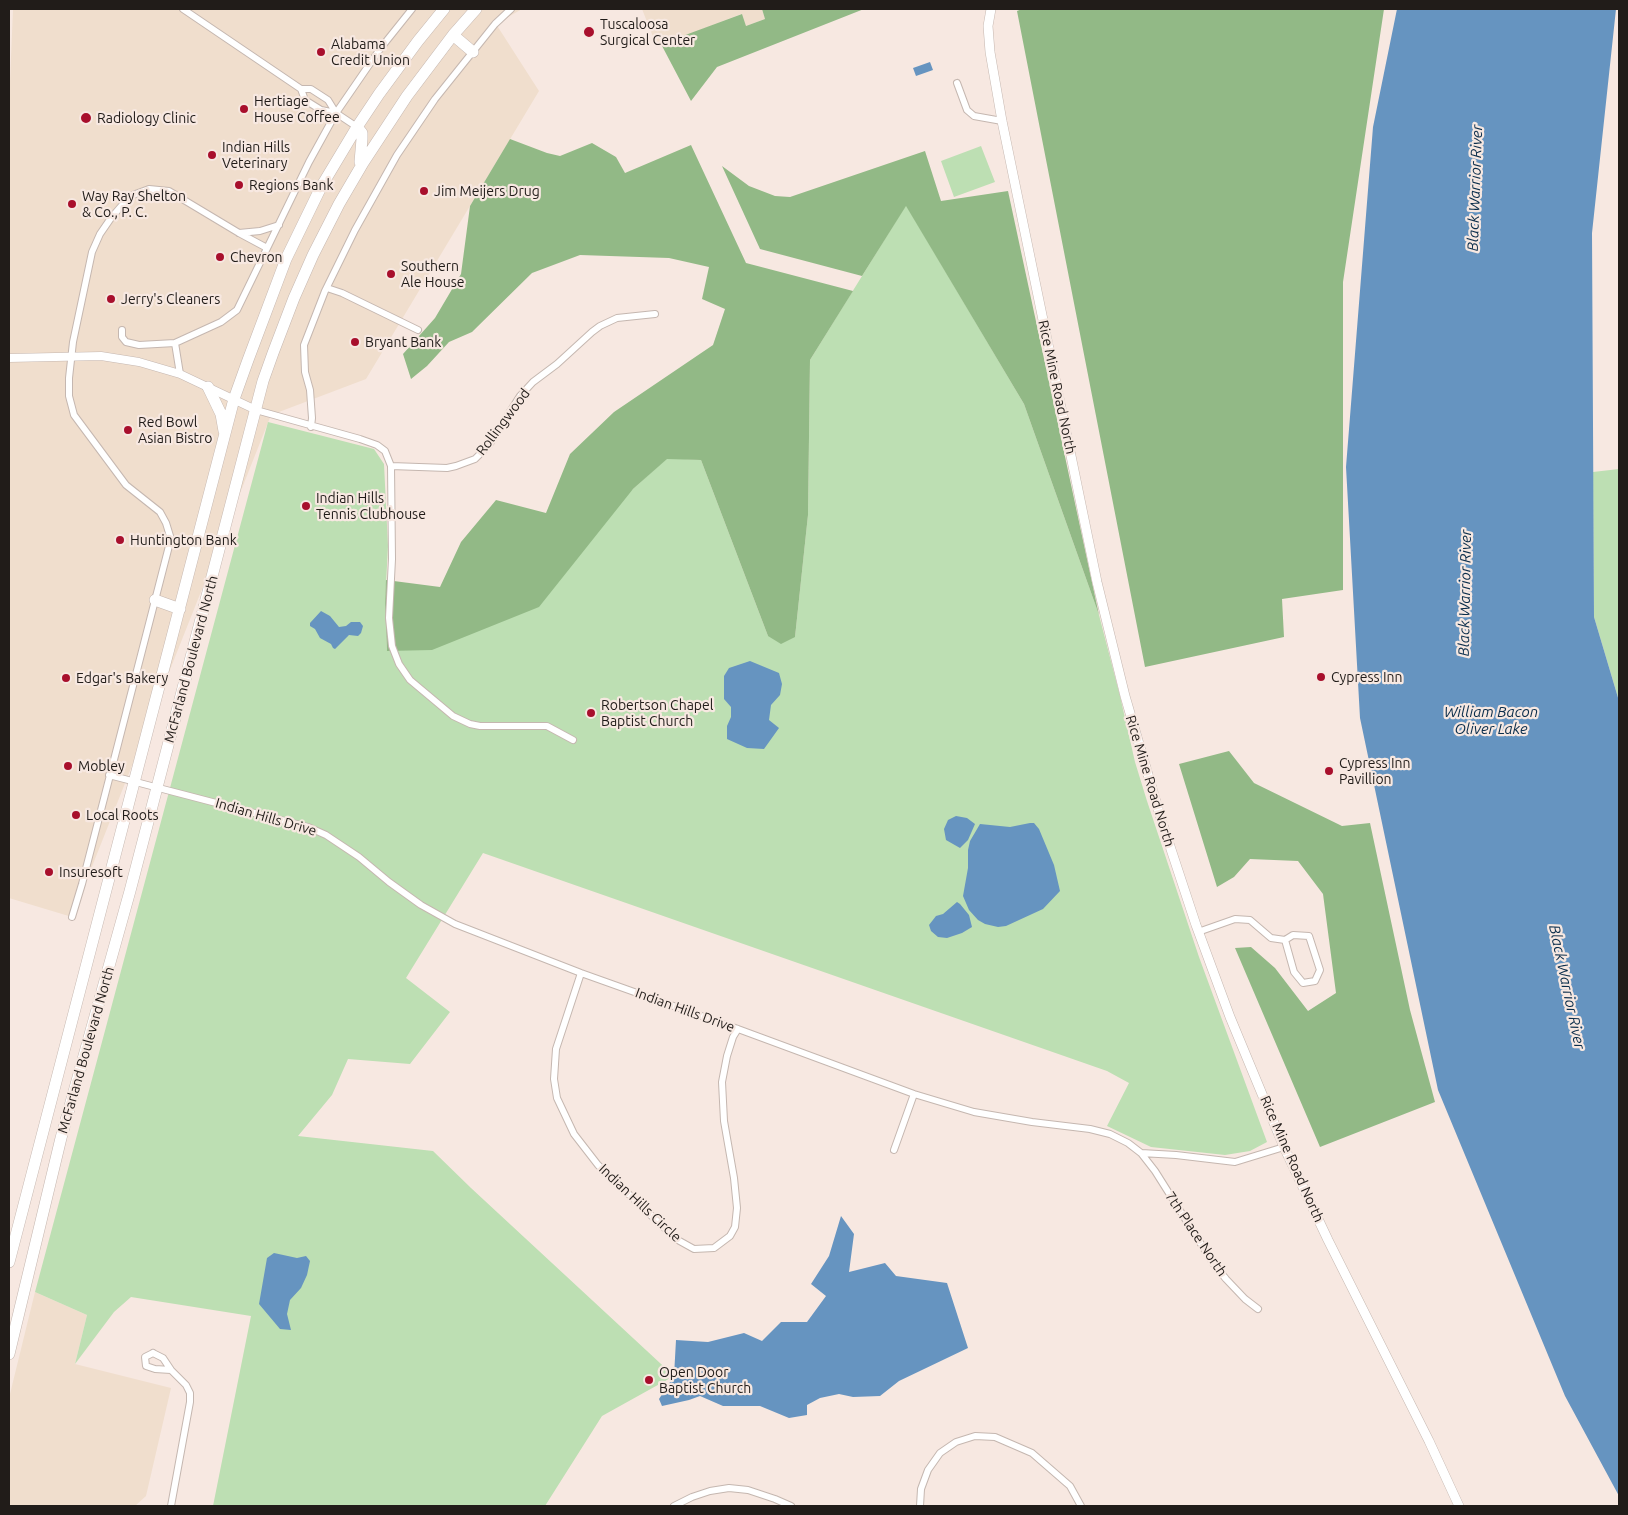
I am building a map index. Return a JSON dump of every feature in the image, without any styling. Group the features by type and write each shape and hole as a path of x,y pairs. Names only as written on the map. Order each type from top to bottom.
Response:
{"highway":[{"name":"McFarland Boulevard North","path":"9,1262 234,399 286,259 321,187 357,126 406,56 444,9"},
{"name":"McFarland Boulevard North","path":"9,1354 59,1146 157,787 269,363 294,298 324,233 359,169 407,96 476,9"},
{"path":"453,36 473,52"},
{"path":"357,126 362,133 363,149 359,169"},
{"path":"208,387 222,414 225,437"},
{"path":"155,600 180,609"}],"main road":[{"name":"Rice Mine Road North","path":"991,9 988,26 990,52 1002,121 1097,582 1125,696 1160,819 1198,932 1230,1017 1284,1147 1328,1240 1429,1441 1458,1506"}],"street":[{"path":"182,9 301,89 311,89 328,100 336,113"},
{"path":"122,330 122,337 126,342 139,345 174,343 221,322 237,310 309,162 336,113 380,49 412,9"},
{"path":"311,427 310,390 305,372 304,345 327,288 355,230 397,155 435,99 510,9"},
{"path":"957,83 967,110 974,116 1002,121"},
{"path":"301,89 305,100 321,110 336,113 357,126"},
{"path":"72,917 169,546 170,536 160,512 126,485 74,415 69,396 72,342 92,252 100,234 130,196 149,189 170,191 267,248"},
{"path":"239,233 260,231 279,225"},
{"path":"327,288 342,293 418,330"},
{"name":"Rollingwood","path":"391,466 447,468 475,459 489,445 520,396 533,382 557,364 592,332 618,318 655,314"},
{"path":"174,343 180,374"},
{"path":"9,358 101,356 139,362 180,374 256,410 377,445 385,451 391,466 392,559 389,618 392,646 404,672 431,698 461,721 480,726 547,726 573,740"},
{"name":"Indian Hills Drive","path":"109,774 308,827 326,835 359,857 389,882 422,905 455,924 581,973 914,1094 974,1112 1090,1129 1110,1134 1128,1143 1141,1153"},
{"path":"1198,932 1235,919 1250,920 1271,938 1284,940 1293,935 1309,936 1320,970 1315,981 1303,982 1294,972 1284,940"},
{"name":"Indian Hills Circle","path":"581,973 556,1050 554,1079 557,1098 574,1134 598,1165 676,1239 694,1249 714,1248 730,1236 735,1227 738,1208 724,1120 722,1082 727,1056 733,1037 738,1029"},
{"path":"894,1150 914,1094"},
{"path":"1141,1153 1235,1162 1284,1147"},
{"name":"7th Place North","path":"1141,1153 1155,1171 1213,1263 1245,1299 1258,1308"},
{"path":"171,1506 190,1402 190,1393 186,1385 172,1370"},
{"path":"920,1506 921,1489 928,1470 940,1454 956,1442 975,1436 995,1437 1032,1453 1070,1486 1081,1506"},
{"path":"674,1506 701,1494 729,1488 748,1490 791,1506"}],"shaded area":[{"path":"13,9 522,9 496,24 539,91 366,379 271,415 72,917 9,898 9,106"},
{"path":"642,9 762,9 765,19 746,26 741,14 657,47"},
{"path":"35,1292 87,1315 75,1364 171,1388 146,1496 135,1506 9,1506 9,1398"}],"green space":[{"path":"762,9 864,9 717,67 691,101 661,44 742,14 746,26 765,19"},
{"path":"1022,9 1384,9 1343,282 1343,590 1282,599 1284,637 1145,667 1017,11"},
{"path":"510,139 560,156 592,143 616,157 625,173 691,145 746,263 853,291 810,360 808,515 795,637 781,644 768,636 701,460 667,459 633,489 539,607 432,650 387,651 386,580 440,587 461,542 496,500 546,513 570,454 614,412 713,345 725,309 702,299 709,267 669,258 580,255 532,273 472,332 449,342 427,366 411,379 403,354 435,318 461,274 470,206"},
{"path":"981,146 995,182 954,197 941,161"},
{"path":"925,151 941,201 1008,191 1099,615 1024,404 906,206 862,276 760,249 722,166 749,186 775,196 790,197"},
{"path":"906,205 1024,404 1099,615 1135,762 1147,801 1199,957 1267,1142 1250,1151 1225,1155 1151,1147 1107,1126 1129,1083 1107,1071 483,853 406,978 450,1012 410,1064 348,1059 332,1095 298,1136 433,1151 674,1376 602,1416 545,1506 213,1506 251,1316 131,1297 114,1312 75,1364 87,1315 35,1292 268,422 374,449 384,464 388,546 385,604 387,651 633,489 667,458 701,460 768,636 795,637 808,515 810,360"},
{"path":"1619,469 1619,701 1594,617 1593,472"},
{"path":"1229,751 1254,783 1342,826 1370,823 1410,1010 1435,1102 1320,1147 1235,948 1251,947 1275,968 1308,1011 1336,993 1323,894 1298,861 1250,859 1234,877 1217,887 1179,764"}],"water":[{"name":"William Bacon Oliver Lake","path":"1397,9 1616,9 1592,233 1594,617 1619,701 1619,1496 1565,1396 1438,1090 1360,718 1346,467 1373,127"},
{"path":"930,62 933,70 916,76 913,68"},
{"path":"321,611 330,616 339,627 346,626 351,622 360,622 363,626 361,633 358,636 349,635 335,649 333,648 331,644 320,638 315,629 310,626 310,623"},
{"path":"750,661 779,673 782,684 780,695 771,705 769,720 779,728 764,749 747,748 727,739 727,726 731,717 731,707 724,699 724,676 729,668"},
{"path":"956,816 967,818 975,824 968,840 960,848 946,840 944,829 948,820"},
{"path":"1034,823 1039,829 1054,865 1060,891 1043,909 1006,926 998,927 985,924 978,920 969,910 963,896 970,841 980,824 1010,827"},
{"path":"957,902 969,915 972,927 947,938 938,937 931,931 929,925 936,916 943,914"},
{"path":"841,1216 854,1234 849,1272 885,1263 896,1276 947,1283 968,1348 899,1381 880,1396 853,1397 839,1394 820,1398 807,1405 807,1415 789,1418 760,1406 723,1406 700,1396 662,1406 659,1399 674,1376 676,1340 708,1342 744,1333 762,1341 781,1322 807,1322 826,1296 811,1284 829,1256"},
{"path":"274,1253 297,1258 306,1256 310,1261 307,1275 301,1288 290,1300 287,1314 291,1330 280,1329 259,1304 267,1258"}],"place":[{"name":"Tuscaloosa Surgical Center","path":"589,32"},
{"name":"Alabama Credit Union","path":"321,52"},
{"name":"Hertiage House Coffee","path":"244,109"},
{"name":"Radiology Clinic","path":"86,118"},
{"name":"Indian Hills Veterinary","path":"212,155"},
{"name":"Regions Bank","path":"239,185"},
{"name":"Jim Meijers Drug","path":"424,191"},
{"name":"Way Ray Shelton & Co., P. C.","path":"72,204"},
{"name":"Chevron","path":"220,257"},
{"name":"Southern Ale House","path":"391,274"},
{"name":"Jerry's Cleaners","path":"111,299"},
{"name":"Bryant Bank","path":"355,342"},
{"name":"Red Bowl Asian Bistro","path":"128,430"},
{"name":"Indian Hills Tennis Clubhouse","path":"306,506"},
{"name":"Huntington Bank","path":"120,540"},
{"name":"Cypress Inn","path":"1321,677"},
{"name":"Edgar's Bakery","path":"66,678"},
{"name":"Robertson Chapel Baptist Church","path":"591,713"},
{"name":"Mobley","path":"68,766"},
{"name":"Cypress Inn Pavillion","path":"1329,771"},
{"name":"Local Roots","path":"76,815"},
{"name":"Insuresoft","path":"49,872"},
{"name":"Open Door Baptist Church","path":"649,1380"}],"water label":[{"name":"Black Warrior River","path":"1475,188"},
{"name":"Black Warrior River","path":"1465,593"},
{"name":"Black Warrior River","path":"1567,987"}]}
